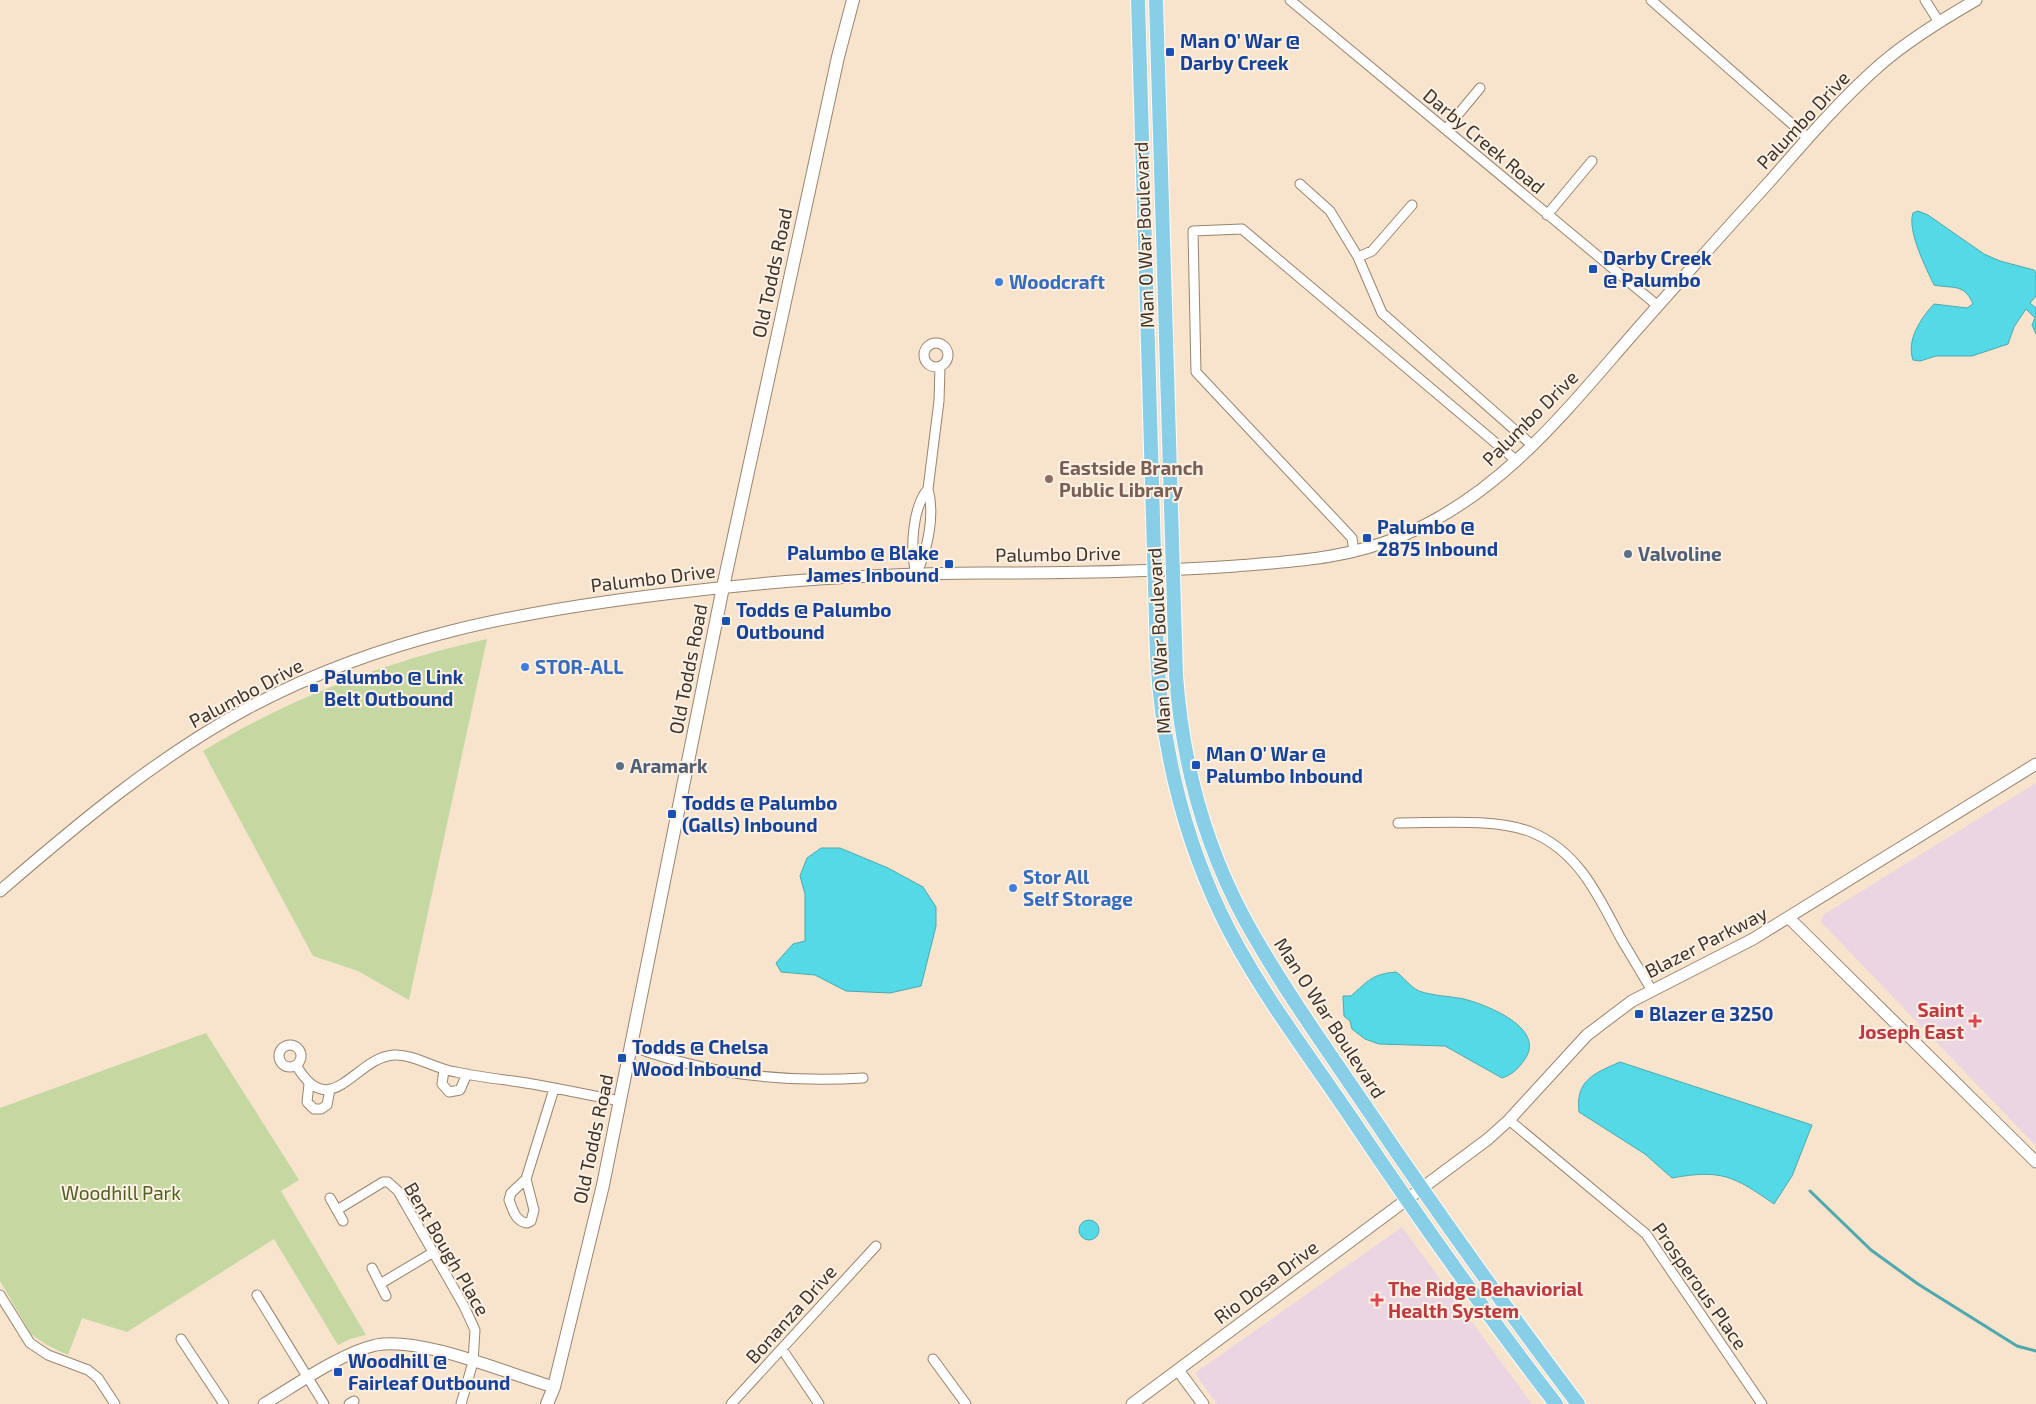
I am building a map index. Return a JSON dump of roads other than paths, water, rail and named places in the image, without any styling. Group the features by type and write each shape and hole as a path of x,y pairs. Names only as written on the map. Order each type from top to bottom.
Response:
{"main road":[{"name":"Old Todds Road","path":"547,1404 554,1387 603,1185 723,587 836,67 853,0"},
{"name":"Man O War Boulevard","path":"1138,0 1159,689 1165,741 1178,798 1197,858 1222,916 1256,977 1406,1200 1473,1295 1556,1404"},
{"name":"Man O War Boulevard","path":"1156,0 1176,674 1184,745 1193,787 1218,861 1244,917 1275,971 1481,1274 1578,1404"}],"street":[{"name":"Darby Creek Road","path":"1290,0 1658,306"},
{"path":"1651,0 1808,138"},
{"path":"1926,0 1939,22"},
{"name":"Palumbo Drive","path":"0,891 102,804 146,771 249,708 351,661 422,638 489,621 595,603 723,587 916,574 1172,570 1323,559 1354,552 1401,536 1444,515 1479,492 1517,461 1533,446 1808,138 1882,63 1939,22 1976,0"},
{"path":"1446,129 1480,88"},
{"path":"1547,215 1592,161"},
{"path":"1300,184 1330,211 1358,257 1382,313 1533,446"},
{"path":"1358,257 1372,251 1412,205"},
{"path":"1354,552 1352,538 1196,372 1193,230 1242,229 1517,461"},
{"path":"916,574 924,557 931,501 928,489 939,401 940,367"},
{"path":"916,574 911,556 919,500 928,489"},
{"name":"Blazer Parkway","path":"1421,1188 1474,1150 1509,1120 1587,1035 1615,1013 1651,989 1736,948 1789,918 2036,764"},
{"path":"1398,823 1477,824 1512,828 1530,832 1548,841 1572,860 1592,883 1651,989"},
{"path":"1789,918 2036,1162"},
{"path":"631,1046 683,1063 748,1075 833,1079 863,1078"},
{"path":"296,1065 309,1084 317,1088 330,1088 340,1085 388,1056 406,1056 444,1070 620,1101"},
{"path":"444,1070 442,1084 450,1092 460,1090 467,1074"},
{"path":"309,1084 307,1102 314,1110 321,1110 327,1105 330,1088"},
{"path":"526,1180 554,1089"},
{"name":"Prosperous Place","path":"1509,1120 1646,1234 1762,1404"},
{"name":"Bent Bough Place","path":"336,1210 376,1186 388,1182 398,1191 472,1321 476,1340 473,1362 461,1404"},
{"name":"Rio Dosa Drive","path":"1132,1404 1421,1188"},
{"path":"330,1198 343,1221"},
{"name":"Bonanza Drive","path":"731,1404 876,1246"},
{"path":"380,1284 432,1253"},
{"path":"372,1268 386,1296"},
{"path":"0,1295 30,1343 48,1355 88,1370 98,1378 115,1404"},
{"path":"256,1295 324,1404"},
{"path":"181,1339 224,1404"},
{"path":"264,1404 350,1354 377,1345 391,1344 423,1347 554,1387"},
{"path":"782,1349 819,1404"},
{"path":"933,1359 966,1404"},
{"path":"1178,1370 1203,1404"}],"water":[{"path":"1918,211 1928,215 1984,254 2000,261 2034,270 2036,273 2036,296 2030,303 2036,308 2036,334 2032,325 2035,318 2026,309 2014,327 2008,344 1972,356 1936,356 1920,361 1913,360 1911,345 1913,337 1924,316 1934,304 1967,308 1973,304 1970,297 1958,288 1934,285 1915,239 1912,221 1913,213"},
{"path":"821,848 840,848 888,868 923,887 936,907 936,926 921,986 890,993 846,991 815,975 781,972 776,963 793,944 805,941 805,894 800,876 807,858"},
{"path":"1396,972 1419,991 1474,1002 1499,1012 1511,1020 1528,1037 1529,1048 1525,1059 1515,1071 1502,1078 1445,1046 1379,1044 1365,1039 1352,1029 1350,1021 1344,1016 1343,996 1351,996 1366,982 1381,974"},
{"path":"1620,1062 1812,1125 1792,1176 1774,1204 1748,1187 1726,1177 1703,1174 1672,1178 1645,1154 1579,1112 1580,1092 1584,1085 1595,1074"},
{"path":"1089,1220 1096,1223 1099,1230 1096,1237 1089,1240 1082,1237 1079,1230 1082,1223"}],"waterway":[{"path":"1810,1191 1871,1250 1918,1284 2017,1346 2036,1351"}],"place":[{"name":"Man O' War @ Darby Creek","path":"1170,52"},
{"name":"Darby Creek @ Palumbo","path":"1593,269"},
{"name":"Woodcraft","path":"999,282"},
{"name":"Eastside Branch Public Library","path":"1049,479"},
{"name":"Palumbo @ 2875 Inbound","path":"1367,538"},
{"name":"Valvoline","path":"1628,554"},
{"name":"Palumbo @ Blake James Inbound","path":"949,564"},
{"name":"Todds @ Palumbo Outbound","path":"726,621"},
{"name":"STOR-ALL","path":"525,667"},
{"name":"Palumbo @ Link Belt Outbound","path":"314,688"},
{"name":"Man O' War @ Palumbo Inbound","path":"1196,765"},
{"name":"Aramark","path":"620,766"},
{"name":"Todds @ Palumbo (Galls) Inbound","path":"672,814"},
{"name":"Stor All Self Storage","path":"1013,888"},
{"name":"Blazer @ 3250","path":"1639,1014"},
{"name":"Saint Joseph East","path":"1975,1021"},
{"name":"Todds @ Chelsa Wood Inbound","path":"622,1058"},
{"name":"The Ridge Behaviorial Health System","path":"1377,1300"},
{"name":"Woodhill @ Fairleaf Outbound","path":"338,1372"}],"park label":[{"name":"Woodhill Park","path":"121,1193"}]}
